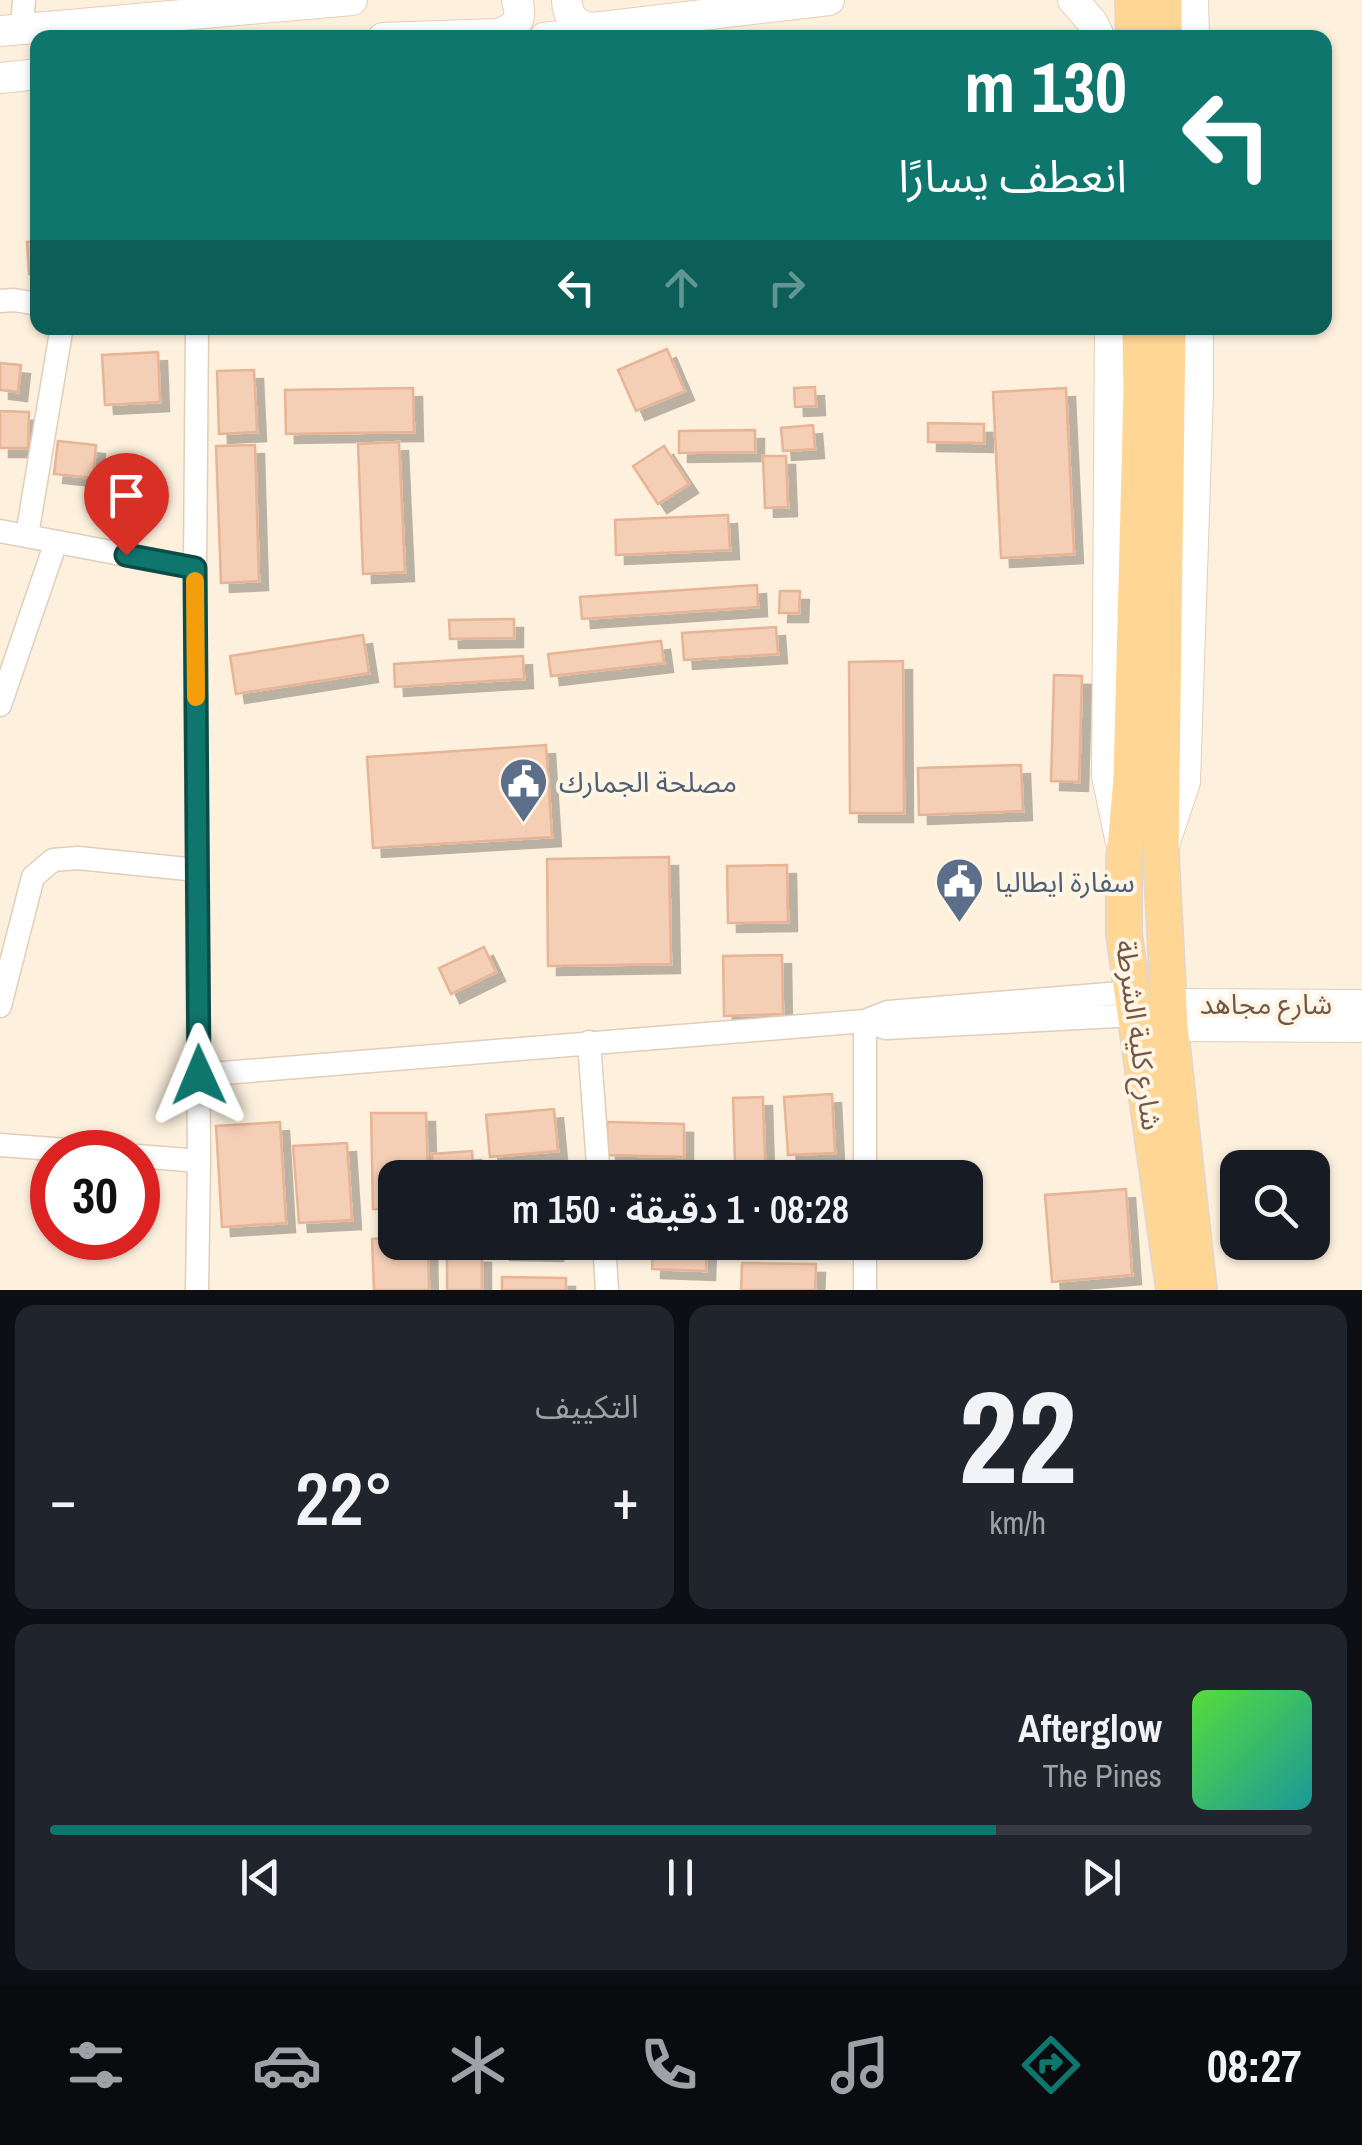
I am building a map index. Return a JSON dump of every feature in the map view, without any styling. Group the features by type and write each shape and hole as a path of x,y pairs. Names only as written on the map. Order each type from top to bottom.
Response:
{"main road":[{"path":"16,20 352,0"},
{"path":"510,30 518,23 517,0"},
{"path":"567,0 574,21 593,28"},
{"path":"586,30 829,0"},
{"path":"1073,0 1096,30"},
{"path":"1107,0 1109,30"},
{"path":"1133,0 1134,30"},
{"path":"1164,0 1189,19"},
{"path":"0,78 30,75"},
{"path":"1110,335 1107,776 1124,860"},
{"name":"شارع كلية الشرطة","path":"1140,335 1124,934 1174,1290"},
{"name":"شارع كلية الشرطة","path":"1168,335 1161,856 1170,1015 1198,1290"},
{"path":"1161,856 1185,782 1198,335"}],"street":[{"path":"0,301 30,303"},
{"path":"28,535 60,335"},
{"path":"196,1290 200,1161 197,335"},
{"path":"0,531 195,568"},
{"path":"0,705 56,542"},
{"path":"0,1006 33,877 54,860 78,858 197,870"},
{"path":"199,1075 865,1021 888,1012 1134,1004"},
{"name":"شارع مجاهد","path":"1170,1015 1362,1004"},
{"name":"شارع مجاهد","path":"1170,1015 1362,1028"},
{"path":"864,1160 865,1021"},
{"path":"589,1042 598,1160"},
{"path":"0,1145 30,1147"},
{"path":"160,1158 200,1161"},
{"path":"605,1260 607,1290"},
{"path":"864,1260 864,1290"}],"building":[{"path":"27,242 30,242 29,274"},
{"path":"667,349 685,391 636,411 618,370"},
{"path":"158,352 160,402 105,405 102,355"},
{"path":"0,363 21,365 18,392 0,390"},
{"path":"254,370 257,432 219,434 217,371"},
{"path":"815,387 816,406 795,407 794,388"},
{"path":"413,388 414,432 286,434 285,390"},
{"path":"1066,388 1074,554 1001,558 993,392"},
{"path":"0,411 29,412 28,448 0,448"},
{"path":"928,423 984,424 984,443 928,442"},
{"path":"813,425 815,449 783,451 781,428"},
{"path":"755,430 755,452 679,453 679,431"},
{"path":"58,441 96,445 93,478 54,474"},
{"path":"399,442 405,572 363,574 358,444"},
{"path":"255,445 259,581 221,583 216,446"},
{"path":"664,446 689,484 658,504 633,466"},
{"path":"763,456 786,456 788,507 765,508"},
{"path":"728,515 730,550 616,555 615,520"},
{"path":"757,585 758,607 582,619 580,597"},
{"path":"780,591 800,591 799,613 779,613"},
{"path":"514,619 514,638 450,639 449,620"},
{"path":"776,627 778,654 684,660 682,633"},
{"path":"363,635 369,673 236,694 230,656"},
{"path":"661,641 664,663 551,676 548,654"},
{"path":"523,656 524,679 395,687 394,664"},
{"path":"903,661 904,813 850,813 849,662"},
{"path":"1054,675 1082,676 1079,782 1051,781"},
{"path":"546,745 552,837 373,848 367,757"},
{"path":"1021,765 1023,811 919,815 918,768"},
{"path":"669,857 671,964 548,966 547,859"},
{"path":"787,865 788,922 728,923 727,866"},
{"path":"484,947 496,972 451,994 439,968"},
{"path":"782,955 783,1014 724,1016 723,956"},
{"path":"832,1094 835,1153 788,1155 784,1097"},
{"path":"763,1097 765,1160 735,1160 733,1098"},
{"path":"554,1109 558,1151 490,1157 486,1115"},
{"path":"371,1113 426,1113 427,1160 378,1160 378,1209 373,1209"},
{"path":"280,1122 286,1223 222,1227 216,1126"},
{"path":"607,1122 684,1124 684,1157 607,1155"},
{"path":"347,1143 352,1220 299,1223 293,1146"},
{"path":"472,1151 473,1160 432,1160 432,1154"},
{"path":"1126,1189 1132,1275 1052,1282 1045,1195"},
{"path":"372,1239 378,1239 378,1260 428,1260 429,1290 374,1290"},
{"path":"447,1260 482,1260 482,1290 447,1290"},
{"path":"652,1260 706,1260 706,1271 652,1269"},
{"path":"742,1263 816,1264 815,1290 741,1290"},
{"path":"502,1277 566,1278 566,1290 502,1290"}],"slow traffic":[{"path":"195,581 196,697"}],"place":[{"name":"مصلحة الجمارك","path":"524,824"},
{"name":"سفارة ايطاليا","path":"960,924"}],"route":[{"path":"126,555 195,568 199,1075"}]}
